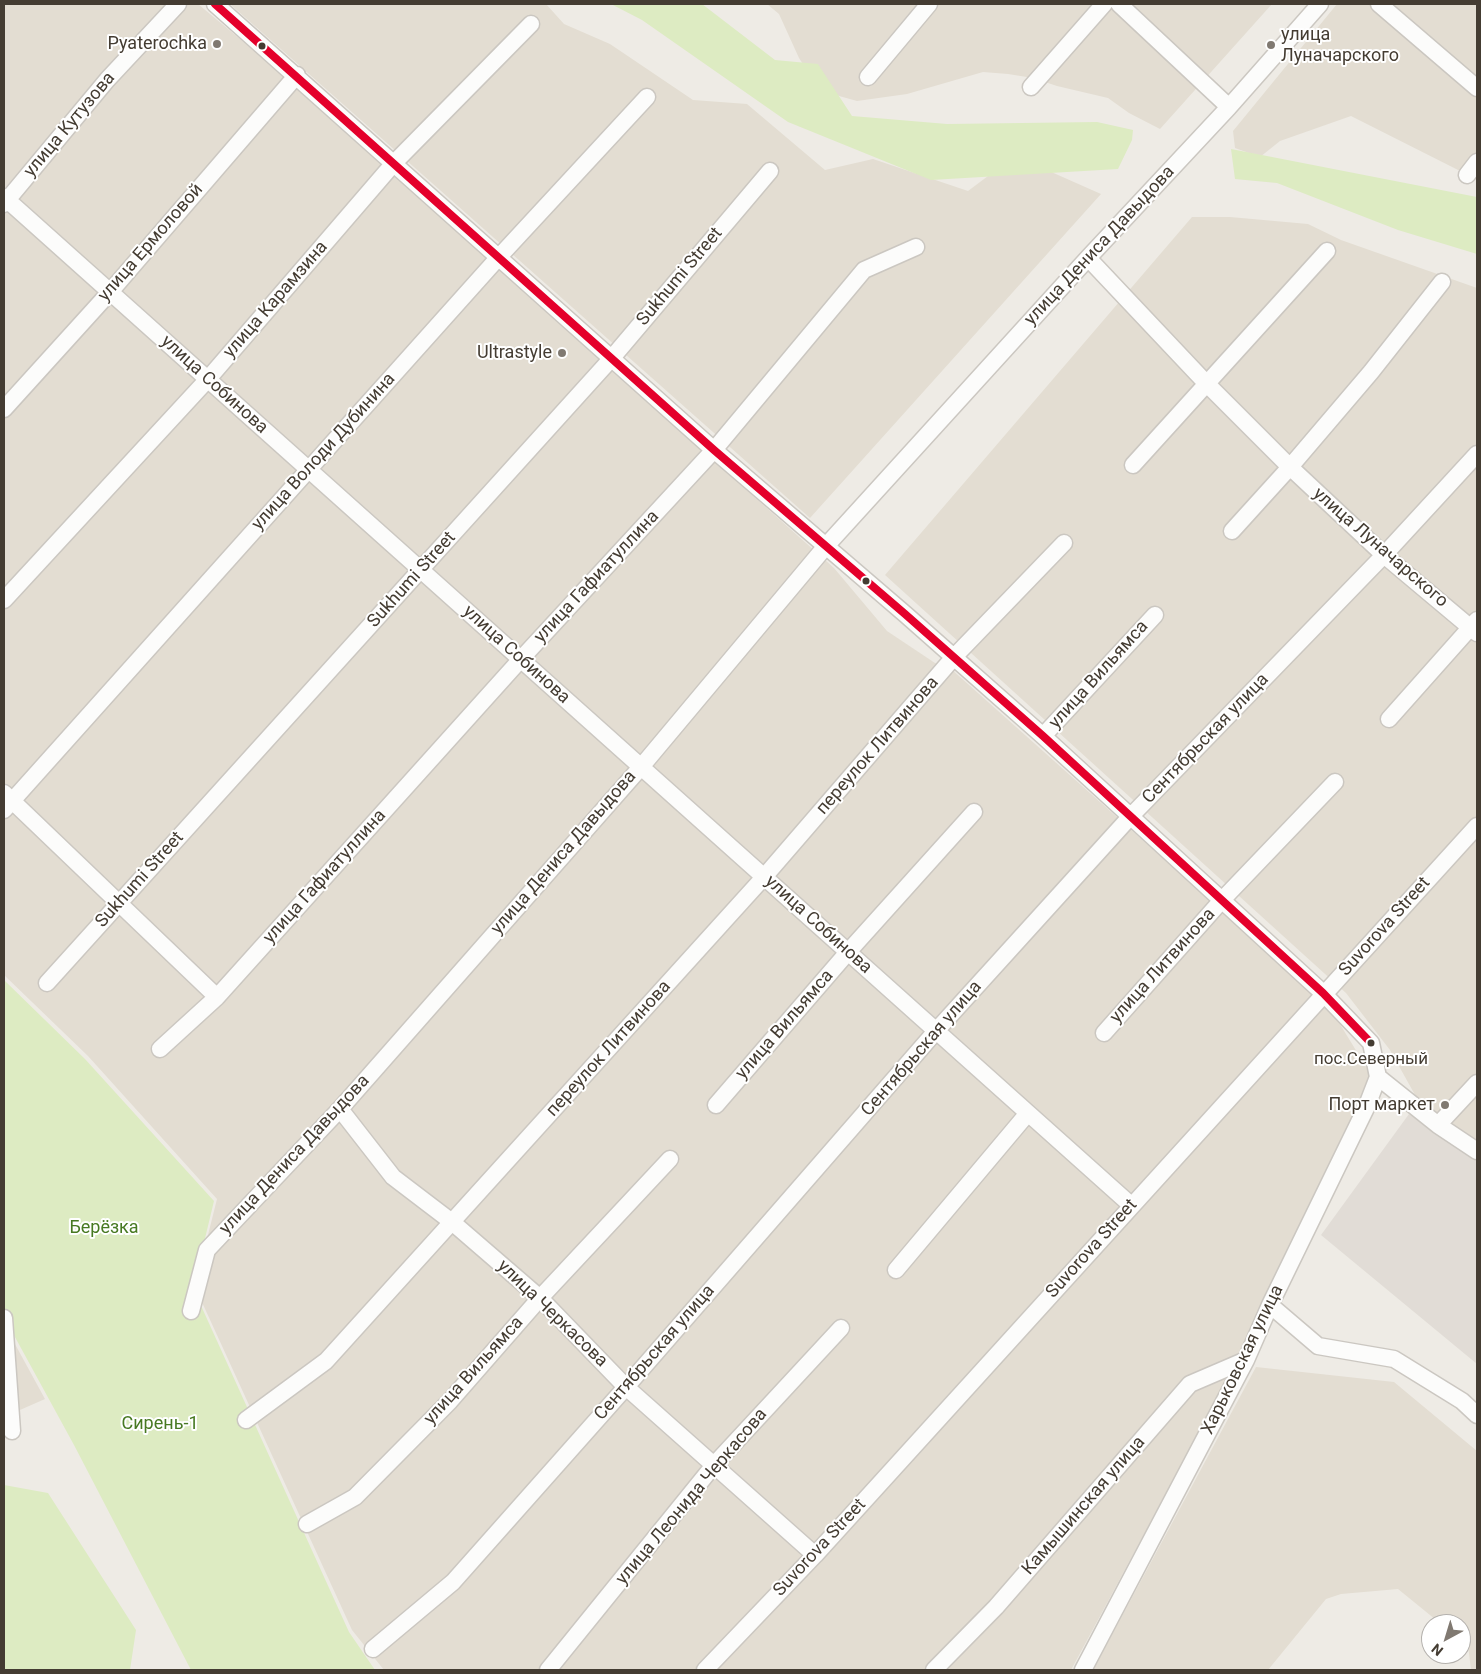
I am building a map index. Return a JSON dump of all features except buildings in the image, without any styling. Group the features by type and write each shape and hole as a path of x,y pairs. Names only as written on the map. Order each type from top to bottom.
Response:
{"street":[{"name":"улица Кутузова","path":"5,200 107,80 178,4"},
{"name":"улица Литвинова","path":"215,4 297,75 498,258 714,450 1044,736 1130,817 1324,993 1371,1043 1378,1077"},
{"path":"868,77 929,4"},
{"path":"1031,87 1104,4"},
{"path":"1119,4 1229,107"},
{"name":"улица Дениса Давыдова","path":"191,1311 207,1250 340,1109 640,767 826,546 1088,258 1229,107 1320,4"},
{"path":"1380,4 1477,88"},
{"name":"улица Карамзина","path":"4,600 208,379 394,163 530,24"},
{"name":"улица Ермоловой","path":"4,409 110,292 297,75"},
{"name":"улица Володи Дубинина","path":"7,801 498,258 647,97"},
{"path":"1467,175 1477,162"},
{"name":"Sukhumi Street","path":"47,983 611,359 770,171"},
{"name":"улица Собинова","path":"5,200 208,379 1132,1206"},
{"name":"улица Гафиатуллина","path":"160,1049 217,997 521,659 714,450 864,270 916,248"},
{"path":"1133,465 1327,251"},
{"name":"улица Луначарского","path":"1088,258 1206,383 1290,467 1384,554 1475,627 1389,719"},
{"path":"1232,531 1290,467 1371,372 1442,282"},
{"name":"Сентябрьская улица","path":"373,1649 453,1582 626,1387 936,1031 1130,817 1384,554 1477,454"},
{"name":"переулок Литвинова","path":"246,1420 326,1361 764,877 954,657 1064,543"},
{"name":"улица Вильямса","path":"1044,736 1155,615"},
{"name":"улица Литвинова","path":"1104,1033 1222,900 1334,782"},
{"path":"7,801 119,902 217,997"},
{"name":"улица Вильямса","path":"716,1105 848,952 974,812"},
{"name":"Suvorova Street","path":"705,1670 815,1555 1477,826"},
{"path":"1378,1077 1438,1125 1477,1151"},
{"name":"Харьковская улица","path":"1083,1670 1246,1360 1270,1305 1366,1108 1378,1077"},
{"path":"1438,1125 1477,1083"},
{"name":"улица Черкасова","path":"340,1109 393,1177 452,1222 540,1298 626,1387 815,1555"},
{"path":"896,1270 1028,1113"},
{"name":"улица Вильямса","path":"307,1524 355,1497 450,1400 540,1298 670,1159"},
{"path":"1270,1305 1318,1346 1394,1359 1462,1401 1477,1415"},
{"path":"4,1318 12,1431"},
{"name":"улица Леонида Черкасова","path":"548,1670 714,1466 841,1328"},
{"name":"Камышинская улица","path":"934,1670 996,1607 1190,1384 1246,1360"}],"shaded area":[{"path":"4,4 198,4 246,44 834,568 887,631 935,663 950,668 1222,911 1335,1016 1371,1075 1313,1220 1071,1670 384,1670 352,1630 195,1287 217,1199 88,1056 4,975"},
{"path":"230,4 546,4 564,24 610,44 693,100 747,104 825,170 873,159 968,191 1004,164 1031,163 1101,194 810,518"},
{"path":"767,4 1272,4 1160,129 1129,113 1108,98 1057,86 1033,78 1008,74 983,72 907,94 857,101 832,94 812,78 799,58 779,14"},
{"path":"1337,4 1477,4 1477,177 1470,176 1351,116 1280,141 1260,157 1235,148 1233,131"},
{"path":"1192,217 1230,217 1308,224 1341,240 1477,288 1477,1148 1424,1111 1390,1050 1346,993 885,575"},
{"path":"1409,1114 1477,1160 1477,1364 1321,1235"},
{"path":"4,1324 45,1399 4,1417"},
{"path":"1256,1367 1394,1382 1477,1451 1477,1670 1471,1670 1470,1664 1471,1614 1429,1614 1398,1589 1341,1594 1326,1599 1268,1670 1093,1670"}],"green space":[{"path":"611,4 702,4 775,60 818,64 852,116 947,124 1097,122 1133,130 1132,140 1118,169 931,180 788,122 642,20"},
{"path":"1231,149 1477,197 1477,254 1398,230 1277,183 1235,179"},
{"path":"4,980 85,1059 214,1201 193,1288 349,1632 375,1670 191,1670 74,1445 4,1317"},
{"path":"4,1485 48,1493 136,1630 130,1670 4,1670"}],"transit line":[{"path":"215,4 714,450 905,614 1043,736 1323,993 1371,1043"}],"place":[{"name":"Pyaterochka","path":"217,44"},
{"name":"улица Луначарского","path":"1271,45"},
{"name":"Ultrastyle","path":"562,353"},
{"name":"пос.Северный","path":"1371,1043"},
{"name":"Порт маркет","path":"1445,1105"}],"park label":[{"name":"Берёзка","path":"104,1228"},
{"name":"Сирень-1","path":"160,1424"}]}
